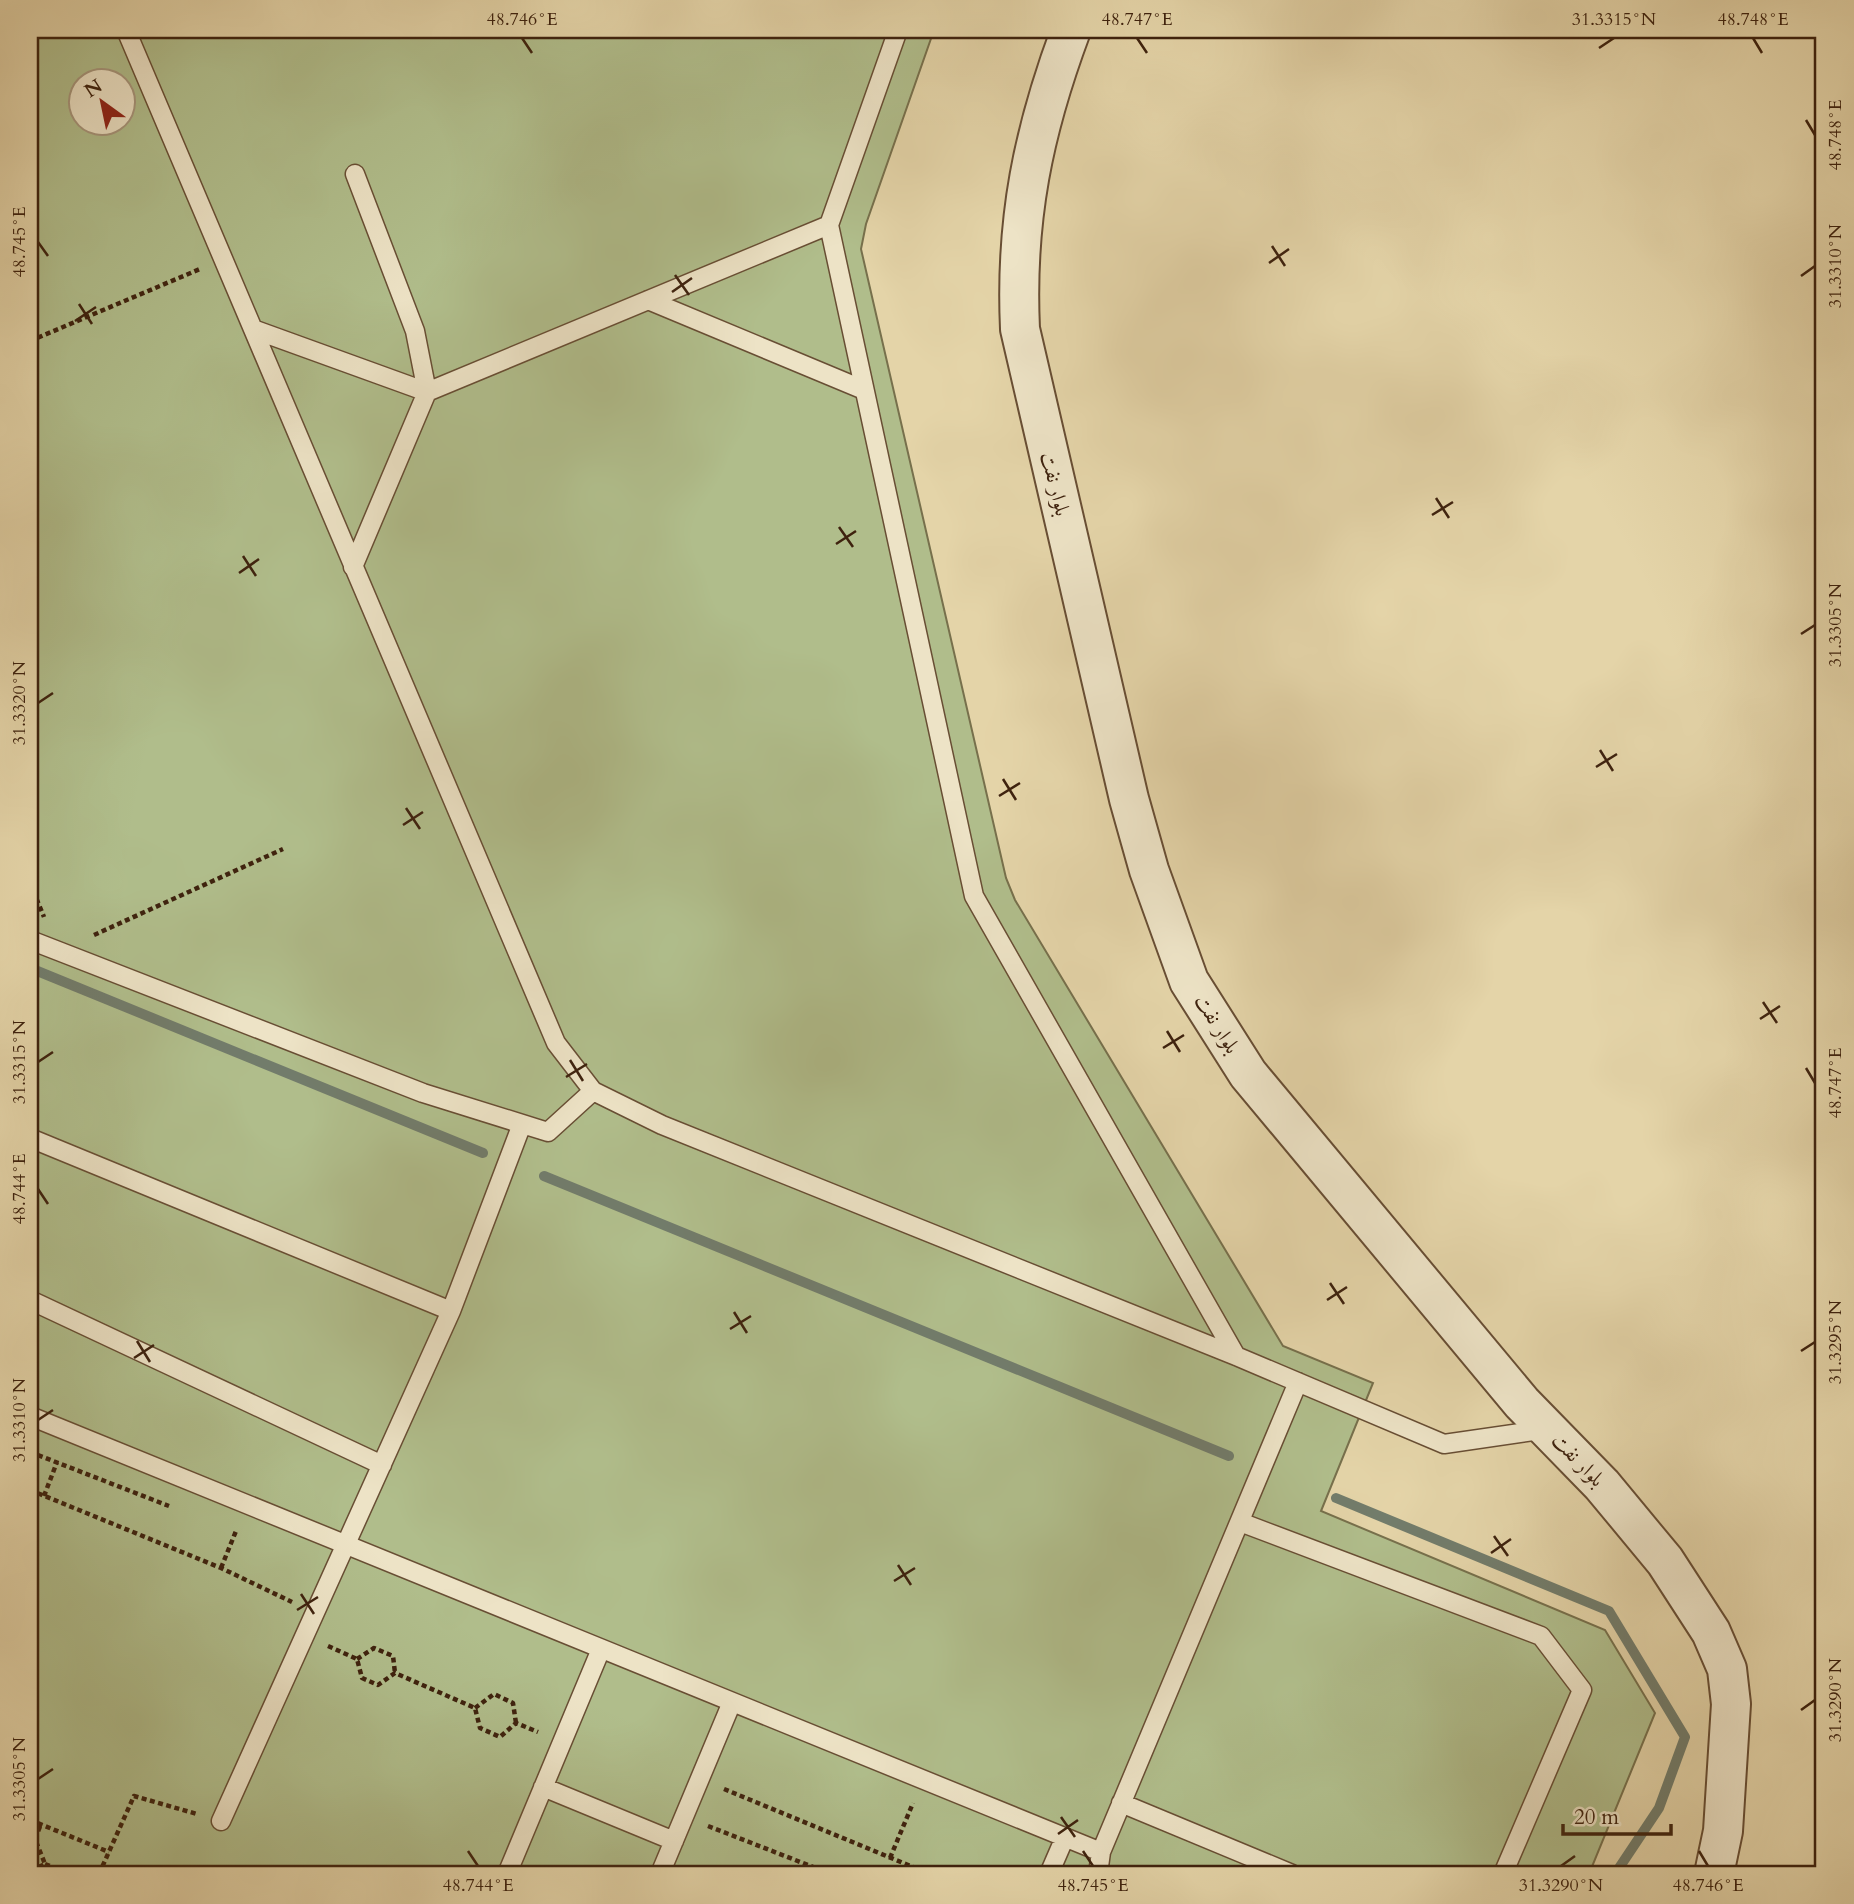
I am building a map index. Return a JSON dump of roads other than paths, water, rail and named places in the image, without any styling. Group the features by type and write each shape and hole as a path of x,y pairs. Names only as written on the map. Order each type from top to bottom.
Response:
{"street":[{"name":"بلوار نفت","path":"1071,30 1040,117 1029,175 1019,255 1020,329 1129,799 1153,882 1189,981 1248,1074 1522,1403 1602,1485 1665,1561 1711,1632 1727,1669 1731,1704 1723,1830 1714,1874"}],"lane":[{"path":"126,30 556,1043 593,1091 662,1125 1236,1356 1444,1444 1548,1429"},
{"path":"898,30 829,225 974,896 1236,1356"},
{"path":"354,567 427,392 415,331 355,174"},
{"path":"253,329 427,392 829,225"},
{"path":"648,300 864,390"},
{"path":"30,940 423,1093 548,1132 593,1091"},
{"path":"221,1821 451,1311 522,1124"},
{"path":"30,1138 451,1311"},
{"path":"30,1300 382,1465"},
{"path":"1098,1874 1101,1852 1298,1382"},
{"path":"30,1416 1101,1852"},
{"path":"1240,1522 1541,1636 1582,1690 1503,1874"},
{"path":"507,1874 601,1649"},
{"path":"660,1874 732,1702"},
{"path":"543,1787 674,1842"},
{"path":"1121,1803 1292,1874"},
{"path":"1049,1874 1065,1837"}],"waterway":[{"path":"30,968 483,1153"},
{"path":"544,1176 1229,1456"},
{"path":"1336,1498 1609,1611 1685,1737 1659,1808 1615,1874"}]}
